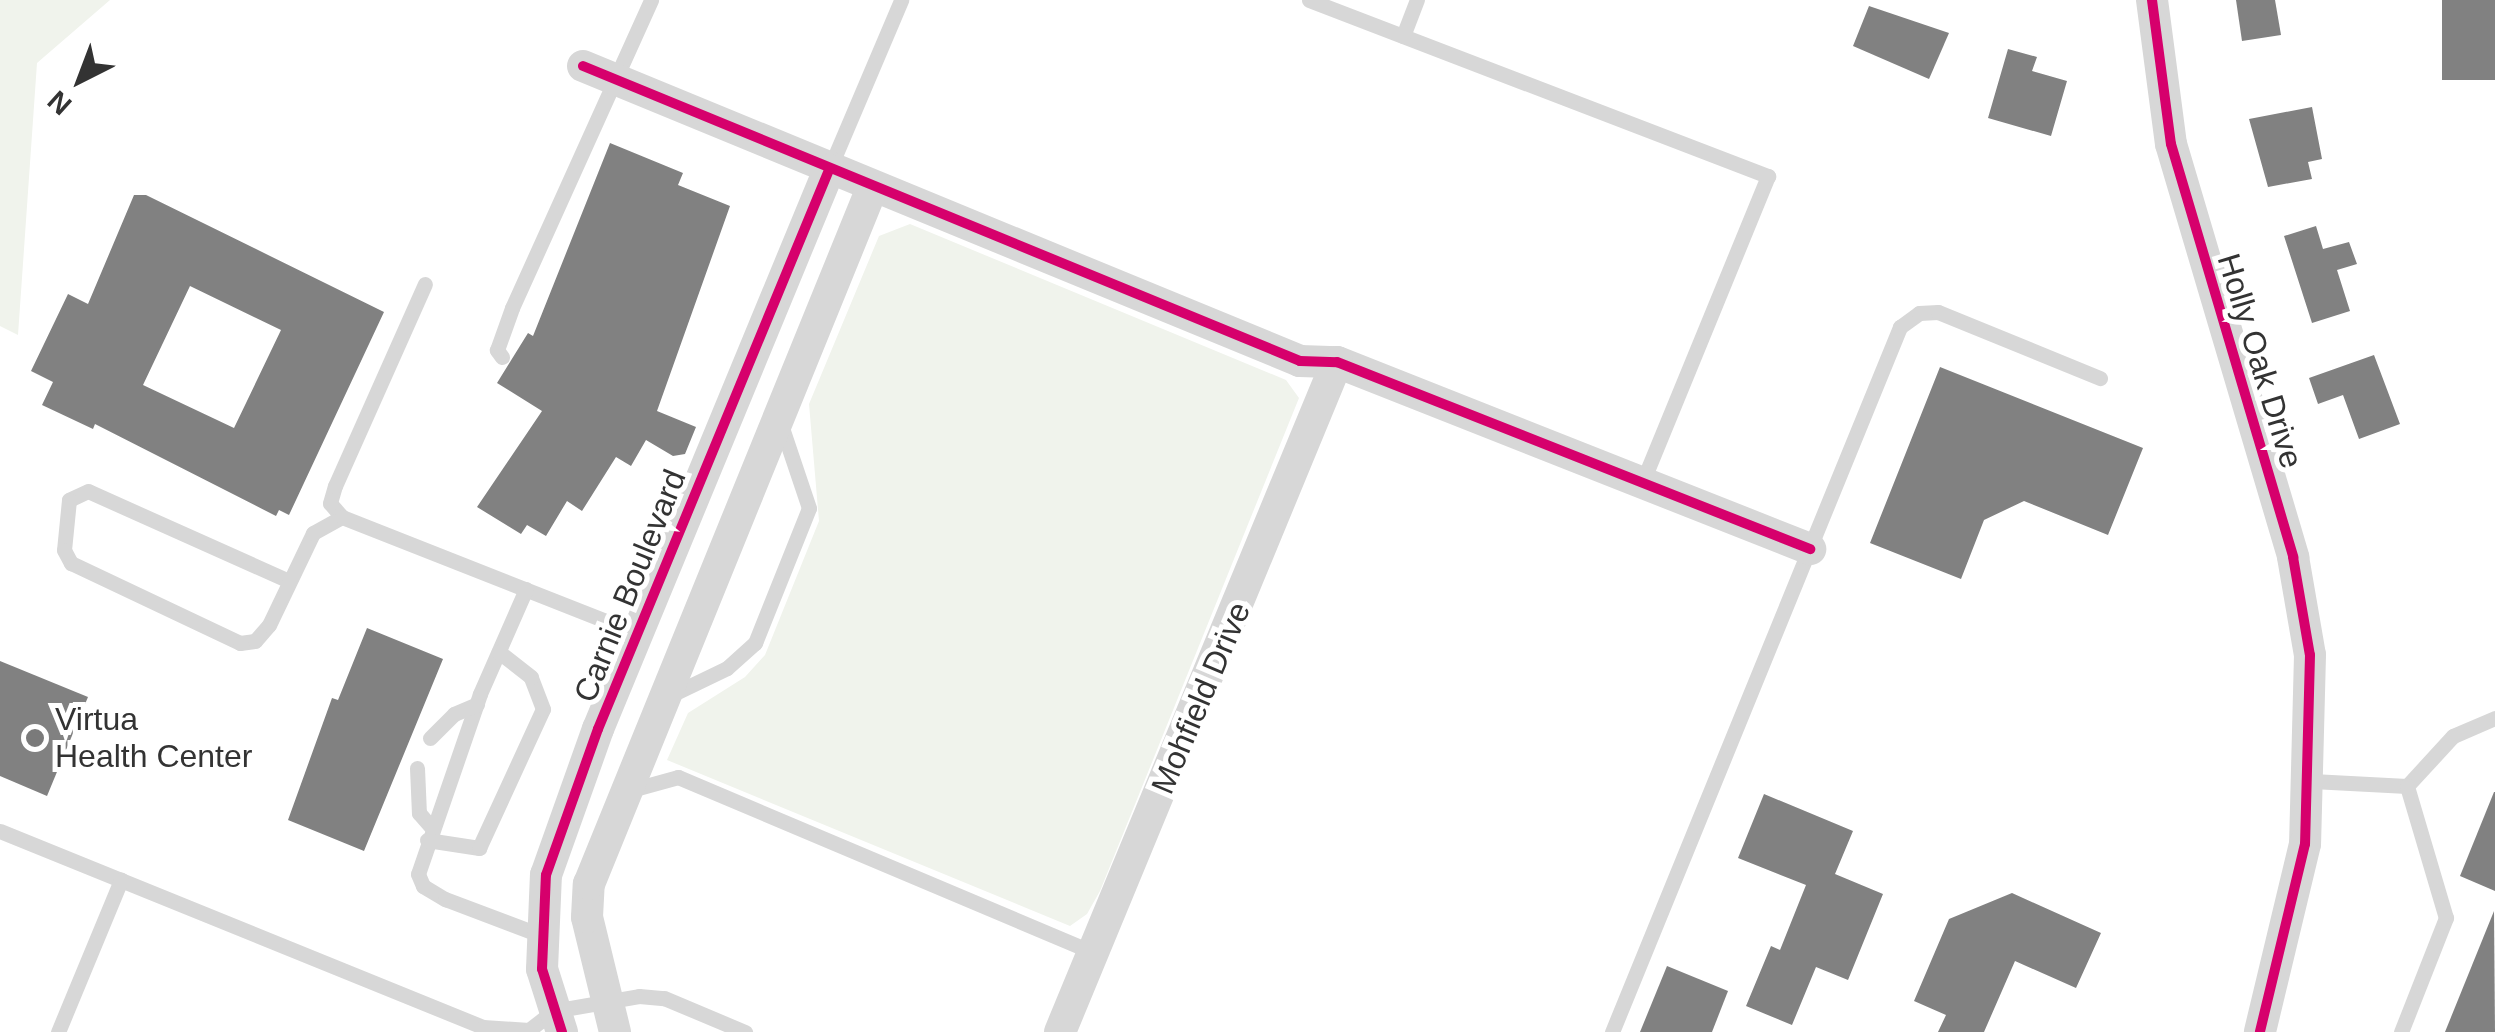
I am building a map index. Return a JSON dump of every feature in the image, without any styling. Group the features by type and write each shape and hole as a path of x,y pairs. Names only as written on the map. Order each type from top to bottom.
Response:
{"street":[{"name":"Holly Oak Drive","path":"2152,0 2171,144 2294,557 2310,655 2312,781 2296,896 2260,1032"},
{"path":"583,66 1300,361 1337,362 1810,549"},
{"name":"Carnie Boulevard","path":"557,1021 542,969 546,875 637,633 830,170"},
{"path":"610,1017 587,917 589,884 621,795 777,410 872,188"},
{"name":"Mohfield Drive","path":"1060,1032 1337,362"},
{"path":"738,391 777,410"},
{"name":"Carnie Boulevard","path":"637,633 681,652"}],"lane":[{"path":"502,357 497,350 512,308 578,151 616,80 651,0"},
{"path":"830,170 901,0"},
{"path":"1309,0 1768,176 1642,482"},
{"path":"1403,36 1418,0"},
{"path":"426,284 330,502 342,517 637,633"},
{"path":"1612,1032 1898,330 1912,316 1942,313 2100,378"},
{"path":"662,700 727,668 755,644 810,508 800,468 777,410"},
{"path":"288,581 88,491 69,500 64,550 70,563 240,644 255,641 269,626 314,533 342,517"},
{"path":"526,590 477,704 418,862 423,886 543,936"},
{"path":"417,768 419,813 429,834 478,848 543,709 531,676 499,652"},
{"path":"430,738 454,714 477,704"},
{"path":"2407,786 2453,736 2495,718"},
{"path":"621,795 678,777 1094,953"},
{"path":"2312,781 2407,786"},
{"path":"2402,1032 2446,918 2407,786"},
{"path":"0,831 483,1027 528,1030 557,1021 610,1017 664,998 745,1032"},
{"path":"58,1032 121,880"}],"shaded area":[{"path":"0,0 110,0 37,63 18,335 0,326"},
{"path":"910,224 1286,380 1299,398 1100,891 1087,914 1070,926 667,760 688,713 745,677 765,655 819,521 809,404 879,236"}],"building":[{"path":"2236,0 2275,0 2281,35 2242,41"},
{"path":"2442,0 2495,0 2495,80 2442,80"},
{"path":"1869,6 1949,33 1929,79 1853,46"},
{"path":"2008,49 2037,57 2032,71 2067,81 2051,136 1988,118"},
{"path":"2312,107 2322,159 2308,162 2312,179 2268,187 2249,119"},
{"path":"610,143 683,173 678,185 730,206 657,411 696,427 685,454 673,456 646,440 631,466 616,457 582,511 567,501 546,536 527,525 521,534 477,507 542,411 497,383 528,333 533,336"},
{"path":"134,195 146,195 384,312 289,515 279,510 276,516 95,424 93,429 42,405 53,382 31,371 68,294 88,304","holes":["190,286 281,330 234,428 143,385"]},
{"path":"2316,226 2323,249 2349,242 2357,264 2337,270 2350,311 2312,323 2284,236"},
{"path":"2374,355 2400,424 2359,439 2343,395 2318,404 2309,378"},
{"path":"1940,367 2143,448 2108,535 2024,501 1984,520 1961,579 1870,543"},
{"path":"367,628 443,659 364,851 288,820 332,698 338,700"},
{"name":"Virtua Health Center","path":"0,661 88,697 47,796 0,776"},
{"path":"2495,792 2495,891 2460,876"},
{"path":"1764,794 1853,831 1835,874 1883,894 1848,980 1816,967 1792,1025 1746,1006 1771,946 1780,950 1806,885 1738,858"},
{"path":"2012,893 2101,933 2076,988 2015,961 1984,1032 1938,1032 1946,1015 1914,1001 1949,919"},
{"path":"2494,911 2495,1032 2445,1032"},
{"path":"1667,966 1728,991 1712,1032 1640,1032"}],"cycle path":[{"path":"2152,0 2171,144 2293,557 2310,655 2305,844 2260,1032"},
{"path":"583,66 1300,361 1337,362 1810,549"},
{"path":"562,1032 542,969 546,875 598,729 829,170"}],"place":[{"name":"Virtua Health Center","path":"35,738"}]}
